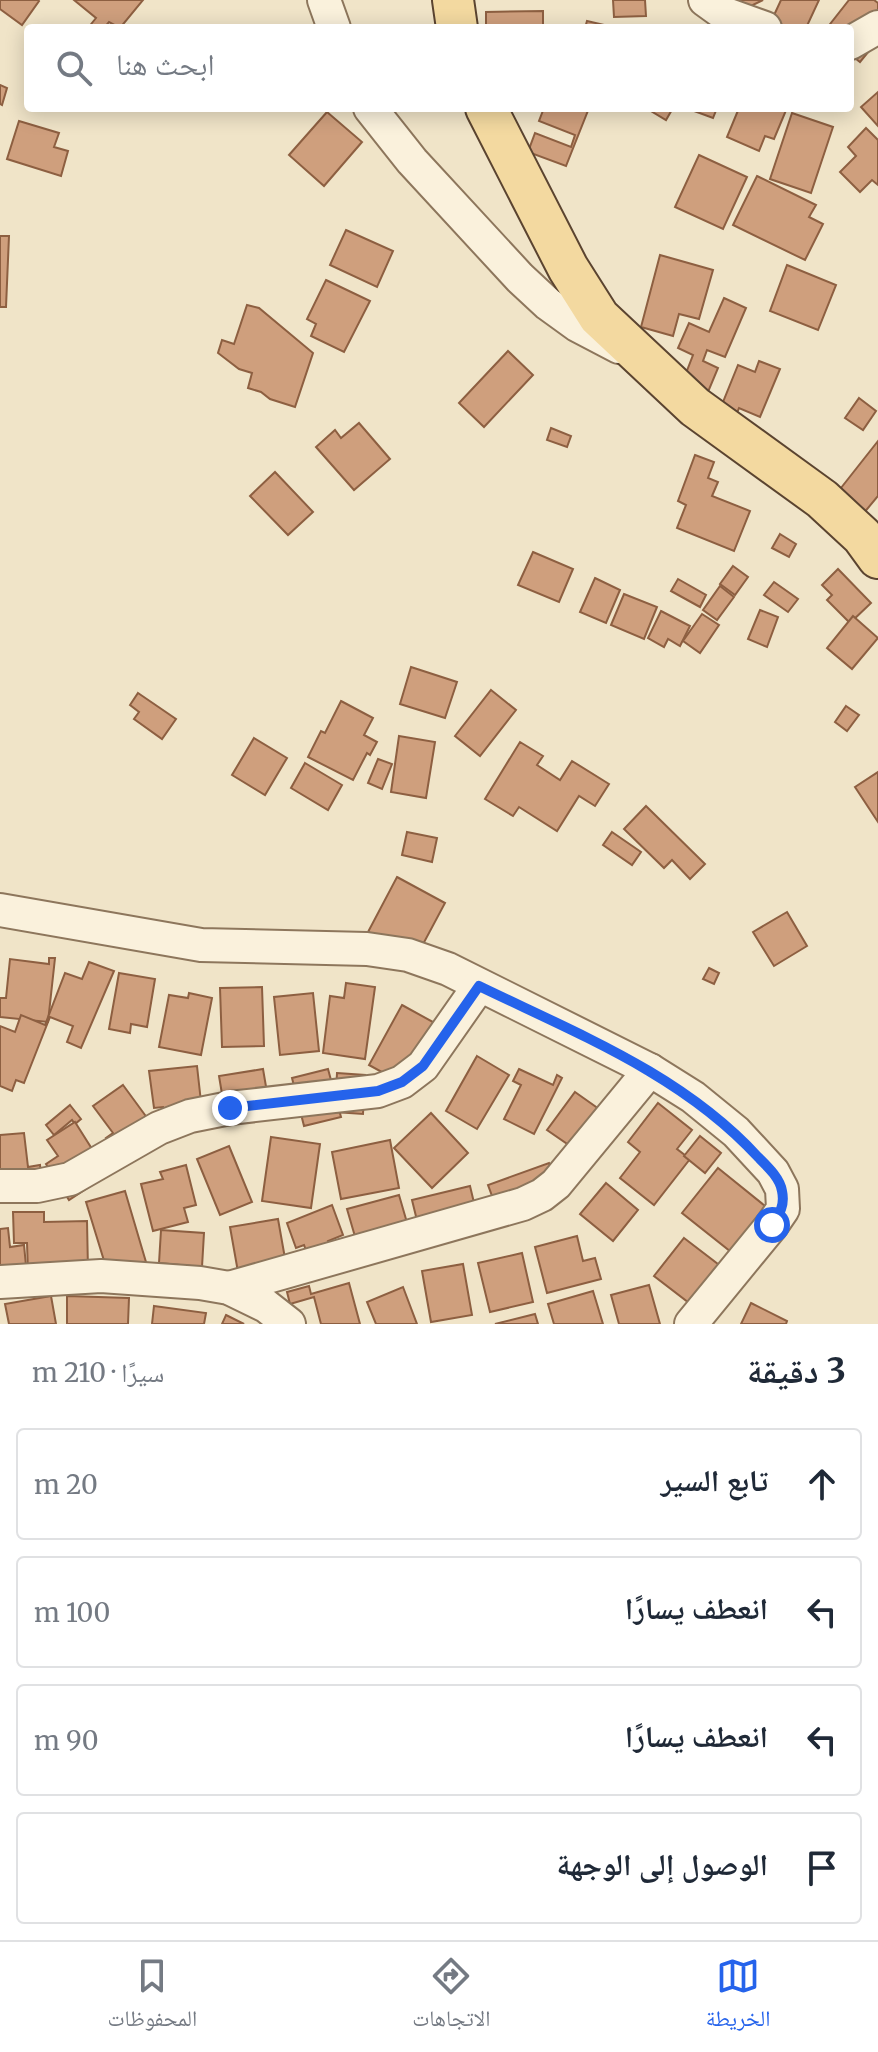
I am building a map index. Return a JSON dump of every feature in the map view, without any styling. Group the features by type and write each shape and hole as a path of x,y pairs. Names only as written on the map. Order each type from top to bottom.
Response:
{"main road":[{"path":"453,0 456,24"},
{"path":"488,112 568,268 599,317 695,407 822,499 862,536 878,558"}],"street":[{"path":"324,0 333,24"},
{"path":"705,0 723,13 754,24"},
{"path":"854,41 878,27"},
{"path":"373,112 412,161 548,304 577,325 643,360"},
{"path":"0,910 201,945 367,949 408,955 448,969 650,1070 693,1097 736,1132 773,1172 782,1189 783,1209 691,1324"},
{"path":"0,1186 37,1186 70,1179 159,1128 190,1116 230,1108 378,1091 402,1082 423,1066 479,986"},
{"path":"229,1288 523,1204 542,1195 556,1184 650,1070"},
{"path":"0,1282 101,1276 200,1283 229,1288 266,1306 289,1324"}],"building":[{"path":"0,0 39,1 22,25 0,9"},
{"path":"74,0 143,0 123,24 91,24 96,18"},
{"path":"613,0 645,0 646,16 614,17"},
{"path":"714,0 763,0 724,19"},
{"path":"781,0 819,0 808,24 770,24"},
{"path":"849,0 874,0 878,3 878,40 860,62 854,57 854,24 830,24"},
{"path":"543,11 543,24 486,24 486,12"},
{"path":"0,85 7,88 2,105 0,104"},
{"path":"878,92 878,126 861,107"},
{"path":"327,112 362,142 324,186 289,155"},
{"path":"542,112 587,112 566,166 528,152 535,133 571,147 575,135 539,121"},
{"path":"653,112 671,112 666,120"},
{"path":"697,112 715,112 713,118"},
{"path":"737,112 785,112 774,139 765,136 759,151 727,137"},
{"path":"792,113 833,127 811,193 770,179"},
{"path":"19,121 59,133 54,147 68,151 61,176 7,159"},
{"path":"866,128 878,140 878,185 872,180 860,192 840,172 856,156 848,147"},
{"path":"699,155 747,177 723,229 675,207"},
{"path":"757,176 816,205 809,217 823,224 805,260 733,225"},
{"path":"346,230 393,251 377,287 330,265"},
{"path":"0,236 9,236 6,307 0,307"},
{"path":"660,255 713,270 699,319 679,314 673,336 641,327"},
{"path":"787,265 836,285 818,330 770,311"},
{"path":"326,280 370,301 344,352 311,336 316,324 307,319"},
{"path":"724,298 746,308 725,357 707,350 703,361 718,368 708,392 683,381 693,355 678,348 689,323 709,332"},
{"path":"247,305 259,308 313,353 295,407 248,388 252,373 239,369 218,353 222,340 234,344"},
{"path":"508,351 533,375 484,427 459,403"},
{"path":"759,361 780,369 760,417 739,408 735,418 719,412 738,365 755,372"},
{"path":"859,398 876,411 863,430 845,418"},
{"path":"359,423 390,459 354,490 316,447 335,430 341,438"},
{"path":"551,428 571,436 567,447 547,440"},
{"path":"878,441 878,496 863,514 837,493"},
{"path":"695,455 714,462 708,478 718,482 712,496 750,511 734,551 677,528 686,505 678,501"},
{"path":"275,472 313,512 288,535 250,496"},
{"path":"780,534 796,544 789,557 772,548"},
{"path":"533,552 573,569 559,602 518,585"},
{"path":"733,566 748,577 735,595 720,584"},
{"path":"838,569 871,603 850,623 827,600 832,595 822,585"},
{"path":"595,578 620,590 606,623 580,612"},
{"path":"678,579 706,595 700,607 671,591"},
{"path":"774,582 798,599 788,612 764,595"},
{"path":"720,586 734,597 717,620 703,610"},
{"path":"624,594 657,607 644,639 611,625"},
{"path":"760,610 778,617 767,647 748,639"},
{"path":"661,611 690,626 680,646 668,639 664,647 648,638"},
{"path":"702,614 719,625 700,653 683,641"},
{"path":"853,616 878,638 852,669 827,648"},
{"path":"411,667 457,682 445,718 400,704"},
{"path":"491,690 516,710 480,756 455,736"},
{"path":"138,693 176,719 162,739 134,719 139,712 130,705"},
{"path":"341,701 373,718 364,735 377,742 370,755 367,753 353,780 308,757 321,731 325,733"},
{"path":"846,706 859,715 847,731 835,722"},
{"path":"399,736 435,742 426,798 391,792"},
{"path":"254,738 287,758 265,795 232,775"},
{"path":"520,742 543,756 537,765 560,780 572,761 609,784 595,806 579,796 557,831 519,807 513,816 485,799"},
{"path":"378,759 392,764 382,789 368,783"},
{"path":"305,763 342,785 328,810 291,788"},
{"path":"878,772 878,822 855,787"},
{"path":"646,806 705,864 690,879 672,860 664,868 624,829"},
{"path":"407,832 437,838 432,862 402,855"},
{"path":"612,832 641,852 632,865 603,845"},
{"path":"397,877 445,903 413,963 383,939 368,932"},
{"path":"787,912 807,946 774,966 753,932"},
{"path":"49,958 55,958 48,1022 0,1017 0,998 6,998 10,959 49,964"},
{"path":"89,962 114,971 81,1048 67,1042 73,1026 50,1017 24,1083 16,1080 12,1091 0,1086 0,1026 15,1032 21,1015 45,1025 65,973 82,979"},
{"path":"709,968 719,973 714,984 703,979"},
{"path":"119,973 155,979 147,1027 131,1024 130,1033 109,1029"},
{"path":"346,983 375,987 365,1059 323,1053 330,996 344,998"},
{"path":"262,987 264,1046 222,1047 220,988"},
{"path":"189,993 212,998 201,1055 159,1047 169,995 188,998"},
{"path":"313,993 319,1051 280,1055 274,997"},
{"path":"402,1005 442,1027 409,1087 369,1065"},
{"path":"477,1056 509,1075 477,1129 446,1111"},
{"path":"197,1066 203,1120 165,1124 163,1107 154,1108 149,1071"},
{"path":"263,1069 270,1110 226,1118 219,1076"},
{"path":"328,1069 341,1117 304,1126 292,1078"},
{"path":"519,1069 553,1085 557,1075 562,1078 534,1134 504,1119 521,1085 513,1081"},
{"path":"337,1073 365,1075 363,1114 335,1112"},
{"path":"123,1085 156,1130 120,1156 106,1138 113,1133 93,1106"},
{"path":"575,1092 606,1114 579,1152 547,1130"},
{"path":"658,1103 692,1130 677,1149 690,1159 654,1205 620,1178 640,1152 628,1142"},
{"path":"70,1105 81,1119 75,1124 72,1120 54,1135 46,1125"},
{"path":"431,1113 468,1153 432,1188 394,1148"},
{"path":"75,1122 104,1168 88,1178 92,1185 69,1200 46,1164 58,1156 47,1140"},
{"path":"24,1133 28,1167 40,1165 42,1185 0,1199 0,1135"},
{"path":"700,1136 721,1153 705,1173 684,1156"},
{"path":"271,1137 320,1144 311,1208 262,1201"},
{"path":"390,1140 399,1188 341,1199 332,1152"},
{"path":"229,1146 252,1202 220,1215 197,1159"},
{"path":"549,1163 558,1189 501,1220 488,1185"},
{"path":"186,1165 196,1205 184,1208 188,1222 153,1231 141,1184 163,1179 160,1172"},
{"path":"718,1168 780,1218 745,1263 682,1213"},
{"path":"606,1183 638,1210 613,1241 580,1214"},
{"path":"470,1186 480,1228 422,1241 412,1200"},
{"path":"125,1191 151,1279 113,1290 86,1202"},
{"path":"399,1195 412,1240 363,1264 347,1209"},
{"path":"332,1205 343,1235 328,1241 331,1250 309,1258 304,1245 296,1248 287,1223"},
{"path":"13,1212 44,1212 44,1222 87,1221 88,1270 28,1272 27,1243 14,1243"},
{"path":"278,1219 286,1264 238,1272 230,1227"},
{"path":"8,1228 10,1247 24,1245 27,1276 0,1279 0,1229"},
{"path":"161,1230 204,1233 202,1267 159,1263"},
{"path":"577,1236 583,1261 595,1258 601,1279 547,1293 535,1247"},
{"path":"684,1238 727,1271 697,1309 654,1276"},
{"path":"522,1253 533,1302 490,1312 478,1263"},
{"path":"463,1264 472,1315 431,1322 422,1271"},
{"path":"349,1283 360,1324 321,1324 314,1297 290,1304 287,1292 309,1286 311,1294"},
{"path":"649,1285 660,1324 619,1324 611,1295"},
{"path":"403,1287 417,1324 376,1324 367,1302"},
{"path":"593,1291 603,1324 554,1324 548,1304"},
{"path":"51,1296 56,1324 9,1324 5,1304"},
{"path":"67,1296 129,1298 128,1324 67,1324"},
{"path":"751,1303 787,1321 786,1324 741,1324"},
{"path":"154,1306 206,1313 204,1324 152,1324"},
{"path":"535,1314 538,1324 495,1324"},
{"path":"226,1315 244,1324 222,1324"}],"route":[{"path":"230,1108 378,1091 402,1082 423,1066 479,986 650,1070 693,1097 736,1132 773,1172 782,1189 783,1209 772,1225"}]}
